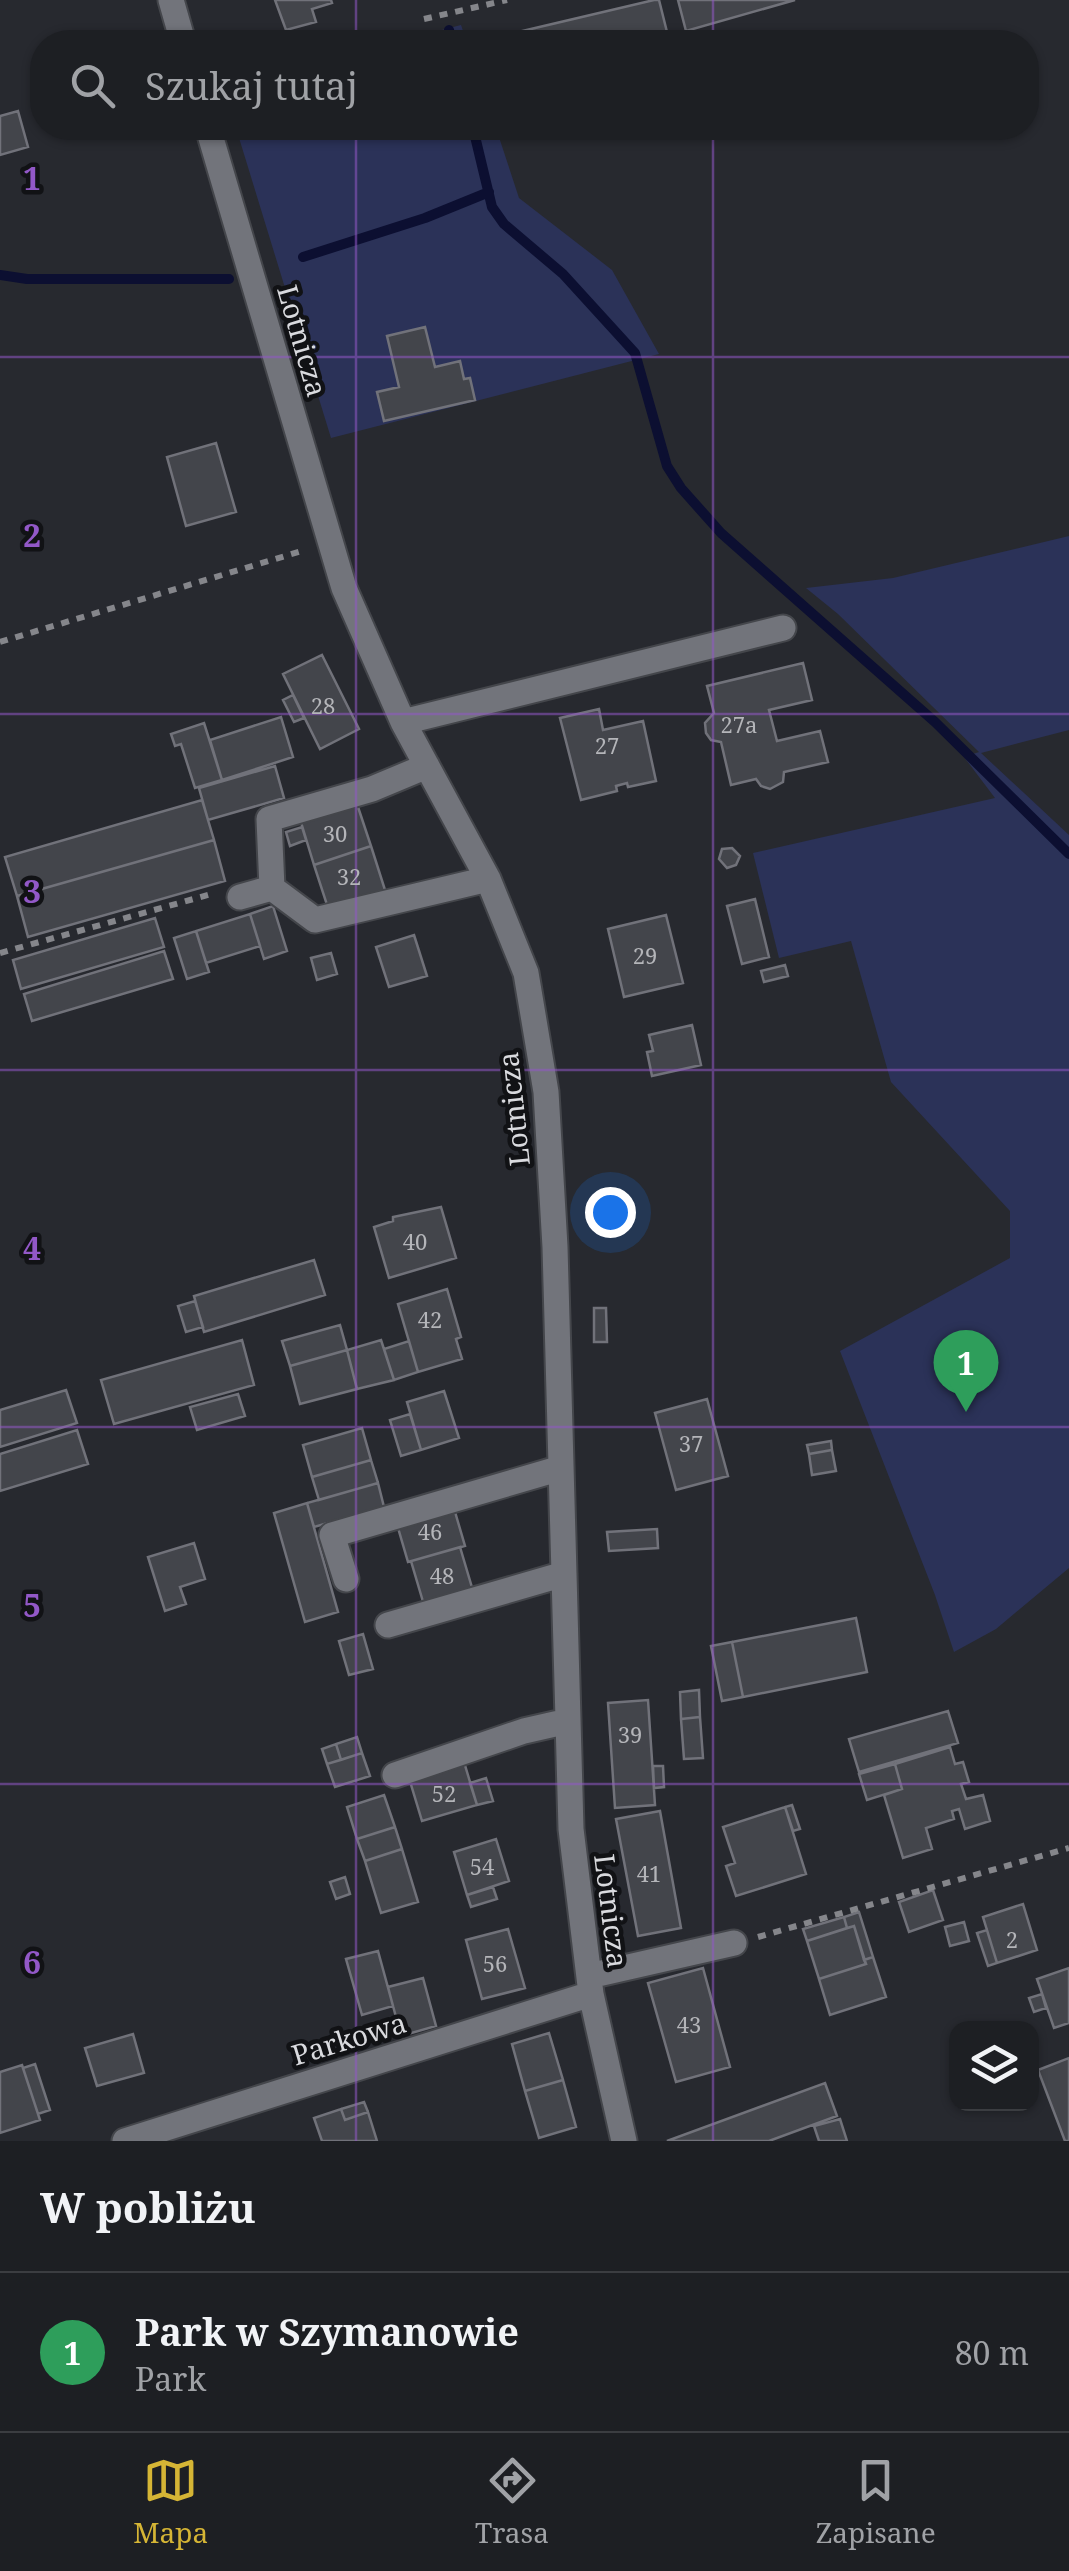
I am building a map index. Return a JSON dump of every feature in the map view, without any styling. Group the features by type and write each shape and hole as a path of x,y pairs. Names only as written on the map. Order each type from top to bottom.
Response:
{"street":[{"path":"171,0 180,30"},
{"name":"Lotnicza","path":"212,140 344,588 403,722 488,879 526,973 546,1092 571,1830 590,1985 624,2141"},
{"path":"403,722 782,628"},
{"path":"272,888 270,819 372,789 427,766"},
{"path":"272,888 315,920 488,879"},
{"path":"240,897 272,888"},
{"path":"346,1579 332,1534 561,1468"},
{"path":"388,1624 564,1574"},
{"path":"395,1775 568,1720"},
{"name":"Parkowa","path":"125,2141 590,1985 734,1943"}],"path":[{"path":"424,19 508,0"},
{"path":"0,642 330,542"},
{"path":"0,953 212,893 240,897"},
{"path":"734,1943 1069,1848"}],"shaded area":[{"path":"240,140 500,140 519,198 612,270 659,354 331,438"},
{"path":"1069,536 1069,730 981,753 1069,835 1069,1568 996,1629 954,1652 840,1351 1010,1258 1010,1211 891,1082 851,941 779,958 753,853 995,798 964,757 979,752 838,614 806,588 893,578"}],"building":[{"path":"275,0 332,3 312,9 316,22 286,30"},
{"path":"659,0 666,30 527,30"},
{"path":"678,0 795,0 690,30 686,30"},
{"path":"18,111 28,147 0,155 0,116"},
{"path":"425,327 435,367 460,361 464,379 470,378 475,400 384,421 377,392 399,387 387,336"},
{"path":"216,443 236,512 186,526 167,457"},
{"path":"322,655 359,729 320,749 283,674"},
{"path":"803,663 812,700 769,710 777,741 820,731 828,762 784,772 783,782 770,789 756,779 731,785 721,742 711,740 706,733 705,723 714,713 707,686"},
{"path":"293,695 304,718 294,722 283,700"},
{"path":"599,709 603,730 643,721 656,781 628,787 627,783 616,786 617,791 581,800 560,718"},
{"path":"281,717 293,757 222,780 210,740"},
{"path":"204,723 222,780 195,788 181,744 175,746 171,734"},
{"path":"275,766 284,798 208,820 199,788"},
{"path":"202,800 214,840 17,896 5,857"},
{"path":"356,801 371,846 314,865 300,819"},
{"path":"302,827 306,840 290,846 286,832"},
{"path":"214,840 225,881 28,937 17,896"},
{"path":"371,846 385,890 328,908 314,865"},
{"path":"732,848 740,856 736,865 727,868 719,859 722,849"},
{"path":"755,899 769,957 742,964 727,906"},
{"path":"273,906 287,951 264,959 250,914"},
{"path":"250,914 260,946 206,963 196,931"},
{"path":"666,915 683,983 624,997 608,929"},
{"path":"155,918 164,947 21,989 13,960"},
{"path":"196,931 209,972 187,979 174,938"},
{"path":"414,935 427,976 389,987 376,947"},
{"path":"164,951 173,979 32,1021 24,994"},
{"path":"331,953 337,974 317,980 311,958"},
{"path":"785,965 788,976 764,982 761,971"},
{"path":"692,1025 701,1065 652,1076 647,1052 653,1051 649,1035"},
{"path":"441,1207 456,1258 389,1278 374,1227 393,1221 393,1217"},
{"path":"314,1260 325,1295 204,1332 194,1296"},
{"path":"447,1289 461,1337 456,1339 462,1359 418,1372 398,1304"},
{"path":"195,1301 203,1327 186,1332 178,1306"},
{"path":"594,1308 606,1308 607,1342 594,1342"},
{"path":"340,1325 347,1350 290,1366 282,1341"},
{"path":"242,1340 254,1385 114,1424 101,1380"},
{"path":"381,1340 394,1380 357,1389 347,1350"},
{"path":"409,1341 418,1372 394,1380 384,1349"},
{"path":"347,1350 357,1389 300,1404 290,1366"},
{"path":"66,1390 77,1423 0,1447 0,1410"},
{"path":"444,1391 459,1438 421,1450 407,1402"},
{"path":"238,1394 245,1416 197,1430 190,1407"},
{"path":"707,1399 728,1476 676,1490 655,1413"},
{"path":"410,1414 421,1450 401,1456 390,1420"},
{"path":"362,1428 371,1460 312,1477 303,1445"},
{"path":"77,1430 88,1464 0,1491 0,1454"},
{"path":"831,1441 832,1450 809,1454 807,1445"},
{"path":"832,1450 836,1471 812,1475 809,1454"},
{"path":"371,1460 378,1483 319,1500 312,1477"},
{"path":"378,1483 384,1507 314,1527 307,1503"},
{"path":"307,1503 338,1612 305,1622 274,1513"},
{"path":"453,1505 465,1546 408,1562 396,1521"},
{"path":"657,1529 658,1548 609,1551 607,1532"},
{"path":"194,1543 205,1579 180,1587 186,1604 165,1611 148,1557"},
{"path":"460,1547 473,1591 424,1605 411,1561"},
{"path":"856,1618 867,1672 743,1697 732,1642"},
{"path":"363,1634 373,1669 349,1675 339,1641"},
{"path":"732,1642 743,1697 722,1701 711,1646"},
{"path":"699,1690 700,1717 681,1719 680,1692"},
{"path":"648,1700 655,1805 615,1808 608,1703"},
{"path":"948,1711 958,1743 859,1772 849,1739"},
{"path":"700,1717 703,1758 684,1759 681,1719"},
{"path":"357,1737 362,1753 341,1760 336,1744"},
{"path":"336,1744 341,1760 327,1764 322,1749"},
{"path":"950,1747 955,1764 963,1762 969,1782 961,1784 966,1799 983,1795 990,1821 965,1829 959,1809 952,1811 954,1819 926,1828 932,1849 903,1858 884,1795 902,1789 895,1764"},
{"path":"362,1753 370,1776 335,1787 327,1764"},
{"path":"464,1762 477,1805 422,1821 409,1778"},
{"path":"895,1764 902,1789 867,1800 859,1774"},
{"path":"653,1766 663,1766 664,1787 654,1788"},
{"path":"486,1778 493,1801 477,1805 470,1783"},
{"path":"384,1795 395,1827 357,1839 347,1807"},
{"path":"792,1805 800,1829 793,1831 785,1807"},
{"path":"785,1807 806,1874 736,1896 726,1866 735,1863 723,1827"},
{"path":"660,1811 681,1928 638,1936 616,1819"},
{"path":"395,1827 402,1849 365,1861 357,1839"},
{"path":"496,1839 509,1881 467,1895 454,1852"},
{"path":"402,1849 418,1902 381,1913 365,1861"},
{"path":"345,1877 350,1894 336,1899 330,1882"},
{"path":"493,1887 497,1899 471,1907 467,1895"},
{"path":"933,1890 943,1920 909,1932 899,1902"},
{"path":"1023,1904 1037,1950 997,1963 983,1917"},
{"path":"859,1912 873,1957 864,1960 854,1926 847,1928 844,1917"},
{"path":"844,1917 847,1928 807,1941 803,1929"},
{"path":"964,1922 969,1941 950,1946 945,1927"},
{"path":"854,1926 866,1964 819,1979 807,1941"},
{"path":"508,1929 525,1988 482,1999 466,1940"},
{"path":"987,1930 997,1963 988,1966 977,1933"},
{"path":"378,1951 393,2006 362,2015 346,1959"},
{"path":"873,1957 886,1997 830,2015 819,1979 866,1964 864,1960"},
{"path":"703,1968 730,2067 676,2082 648,1983"},
{"path":"1069,1968 1069,2023 1054,2028 1037,1979"},
{"path":"423,1978 436,2026 401,2036 388,1987"},
{"path":"1042,1994 1046,2008 1034,2012 1029,1998"},
{"path":"549,2033 563,2080 525,2091 512,2044"},
{"path":"133,2034 144,2073 97,2086 85,2048"},
{"path":"1069,2058 1069,2141 1065,2141 1039,2070"},
{"path":"35,2064 50,2110 38,2114 23,2068"},
{"path":"22,2065 40,2120 0,2133 0,2072"},
{"path":"563,2080 576,2127 539,2138 525,2091"},
{"path":"825,2083 837,2116 769,2141 667,2141"},
{"path":"364,2102 368,2112 345,2120 341,2109"},
{"path":"341,2109 345,2120 368,2112 377,2141 322,2141 314,2118"},
{"path":"840,2119 847,2141 819,2141 814,2126"}],"waterway":[{"path":"476,140 492,207 504,224 563,274 635,353 667,466 681,488 721,533 935,722 1069,854"},
{"path":"303,257 425,218 489,192"},
{"path":"0,275 27,279 229,279"}],"place":[{"name":"Park w Szymanowie","path":"966,1412"}]}
